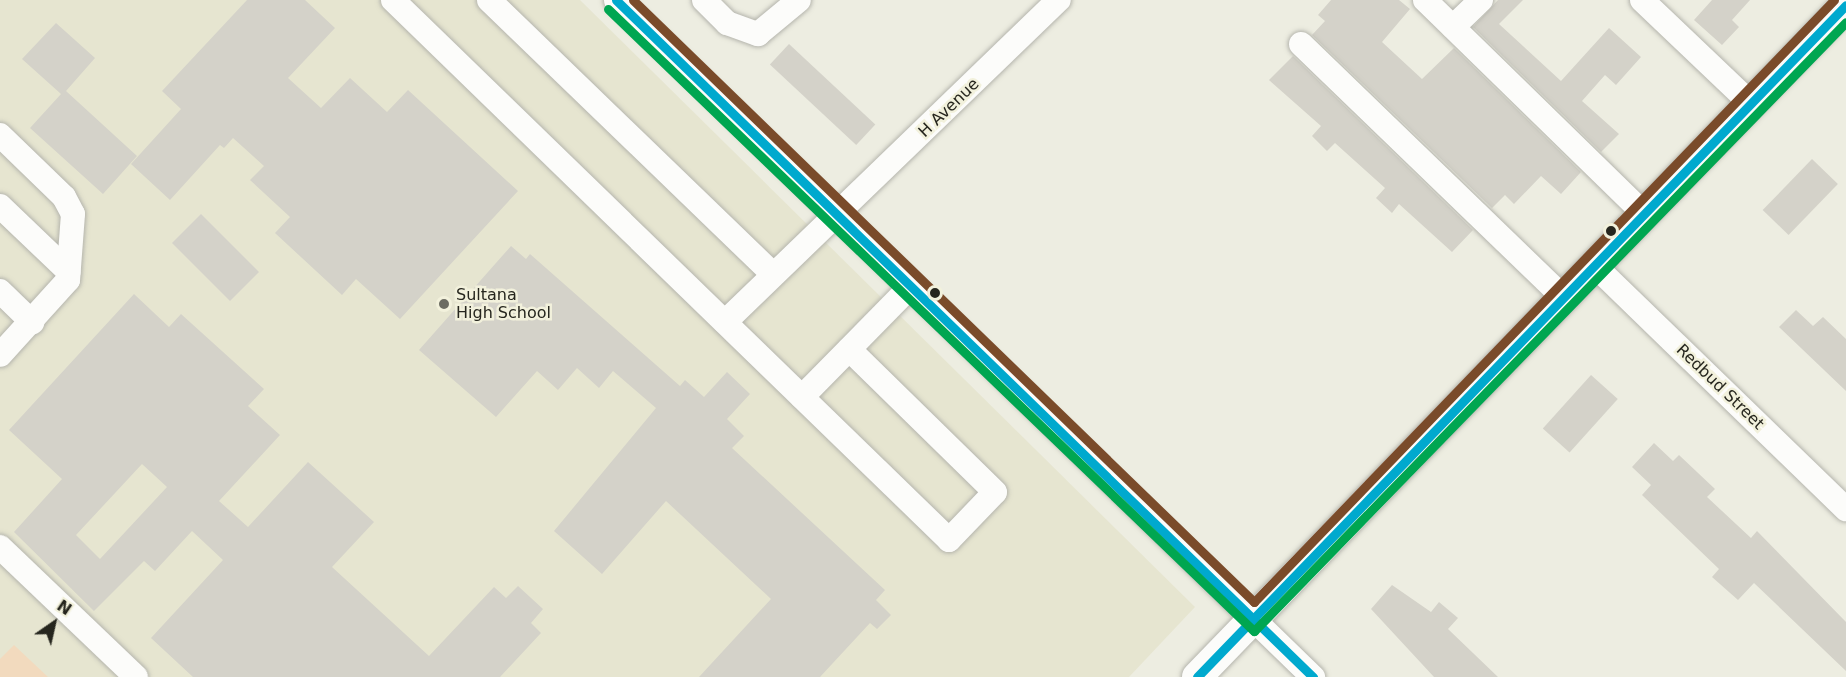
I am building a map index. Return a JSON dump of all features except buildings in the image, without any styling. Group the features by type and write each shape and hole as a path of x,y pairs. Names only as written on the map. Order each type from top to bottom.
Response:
{"main road":[{"path":"1197,677 1846,4"}],"street":[{"path":"489,0 773,274"},
{"path":"616,0 1313,677"},
{"path":"704,0 727,23 758,34 799,0"},
{"name":"H Avenue","path":"724,322 838,216 1059,0"},
{"path":"1425,0 1643,213"},
{"path":"1453,27 1481,0"},
{"path":"1642,0 1749,102"},
{"path":"406,4 724,322 949,540 995,492 849,349"},
{"path":"1301,44 1563,297"},
{"path":"0,135 64,196 73,214 69,272 59,295 0,355"},
{"path":"0,206 69,272"},
{"name":"Redbud Street","path":"1594,265 1846,509"},
{"path":"802,397 910,287"},
{"path":"0,291 32,322"},
{"path":"0,546 136,677"}],"shaded area":[{"name":"Sultana High School","path":"0,0 580,0 1195,607 1129,677 0,677"},
{"path":"14,645 48,677 0,677 0,659"}],"transit line":[{"path":"616,0 1313,677"},
{"path":"633,0 1254,602 1834,0"},
{"path":"1197,677 1846,5"},
{"path":"608,9 1254,631 1846,22"}],"place":[{"name":"Sultana High School","path":"444,304"}]}
